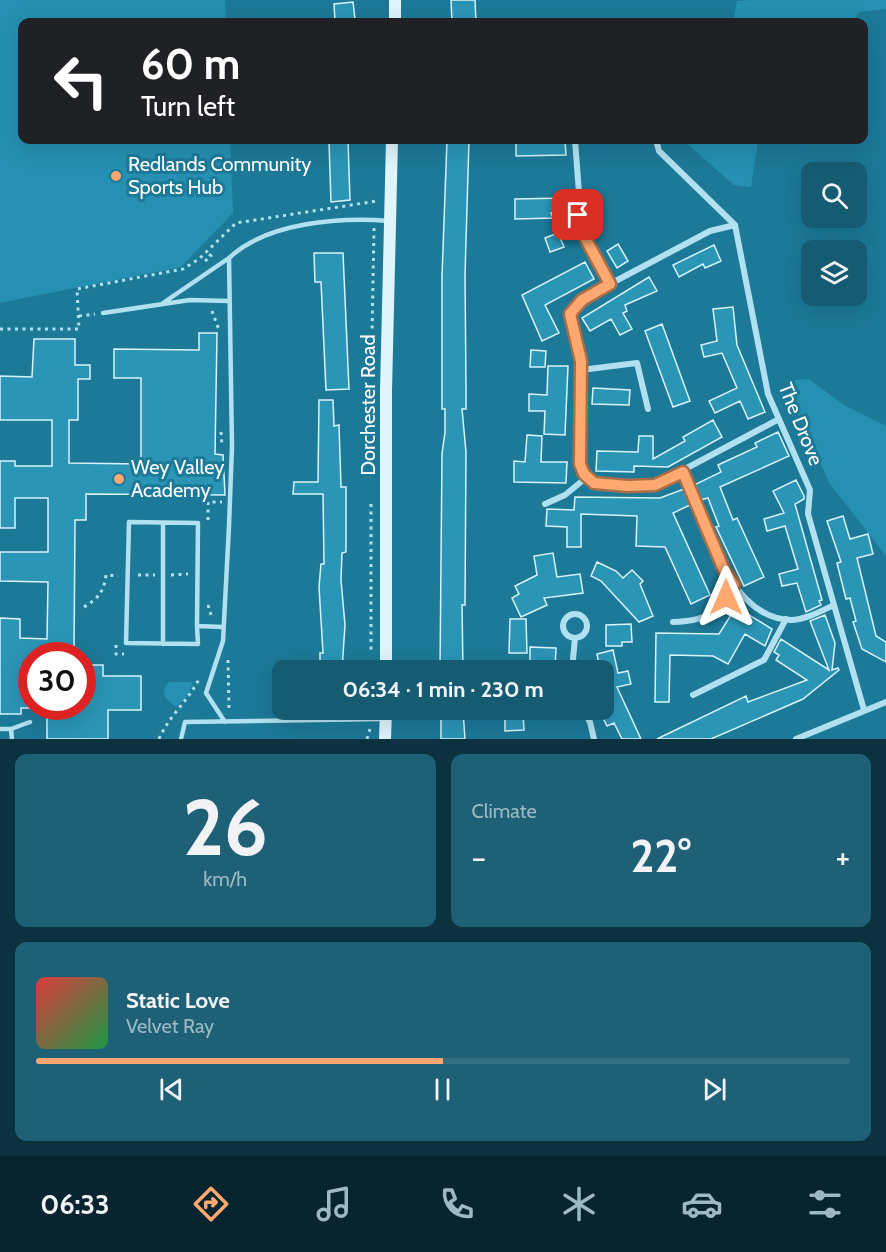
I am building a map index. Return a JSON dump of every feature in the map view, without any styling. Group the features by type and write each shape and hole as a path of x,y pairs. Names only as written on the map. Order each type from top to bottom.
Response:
{"main road":[{"path":"395,0 395,18"},
{"name":"Dorchester Road","path":"386,660 392,144"},
{"path":"385,739 386,720"}],"street":[{"path":"574,144 582,232 610,284"},
{"path":"657,144 659,151 735,225"},
{"path":"735,225 710,231 610,284 582,300 570,314 581,370 580,464 587,477 594,483 628,486 655,485 779,419"},
{"name":"The Drove","path":"735,225 768,394 810,490 808,514 864,710"},
{"path":"581,370 637,363 648,409"},
{"path":"683,472 724,570 740,595 771,617 786,620 808,616 834,605"},
{"path":"545,504 566,495 587,477"},
{"path":"673,622 698,621 717,608 734,585"},
{"path":"576,614 583,617 587,627 585,634 575,638 565,632 563,623 568,616 576,614"},
{"path":"693,695 764,660 786,620"},
{"path":"573,660 575,638"},
{"path":"795,739 886,702"},
{"path":"589,720 594,739"}],"lane":[{"path":"161,305 229,258 242,245 300,225 390,221"},
{"path":"225,722 206,693 219,654 223,627 232,446 229,258"},
{"path":"103,313 190,300 229,302"},
{"path":"129,522 198,523 198,626 198,644 126,643 129,522"},
{"path":"163,523 163,644"},
{"path":"198,626 223,627"},
{"path":"181,739 185,722 272,720"},
{"path":"0,729 11,729 30,722"},
{"path":"11,729 12,739"}],"path":[{"path":"0,329 80,329 77,289 183,269 207,252 236,223 390,201"},
{"path":"207,252 211,256 202,264 207,270"},
{"path":"210,308 219,337"},
{"path":"79,316 103,313"},
{"path":"208,526 208,502 227,502"},
{"path":"84,607 96,600 105,589 106,575 118,575 117,583"},
{"path":"208,596 208,608"},
{"path":"116,644 116,654 131,654"},
{"path":"219,654 227,654 229,711"},
{"path":"159,739 164,727 190,698 202,673"},
{"path":"367,739 370,728"}],"shaded area":[{"name":"Redlands Community Sports Hub","path":"0,0 225,0 226,18 18,18 18,144 230,144 233,213 181,267 0,303"},
{"path":"886,0 886,9 859,12 855,18 734,18 737,1"},
{"path":"688,144 757,144 751,187 734,185"},
{"path":"809,379 844,405 886,426 886,556 830,484 785,387 796,380"},
{"path":"169,682 193,682 188,696 176,707 169,702 164,693"}],"building":[{"path":"451,0 475,0 476,18 452,18"},
{"path":"353,2 355,18 335,18 334,4"},
{"path":"329,144 348,144 350,200 331,202"},
{"path":"447,144 469,144 465,275 466,409 462,409 466,452 463,660 440,660 442,454 445,432 445,409 442,409 442,276"},
{"path":"516,144 565,144 566,155 516,156"},
{"path":"566,198 566,213 551,213 553,218 515,219 515,199"},
{"path":"558,233 564,247 550,252 545,238"},
{"path":"618,244 628,261 617,268 607,251"},
{"path":"714,245 721,261 705,268 703,264 679,277 673,265"},
{"path":"314,253 343,253 349,389 326,390 321,282 315,282"},
{"path":"585,262 594,279 545,305 559,333 542,341 522,295"},
{"path":"649,277 657,291 625,305 627,311 623,313 632,329 620,335 611,319 590,331 582,318"},
{"path":"733,307 737,345 765,412 748,419 740,401 715,413 709,401 737,388 722,353 704,357 701,345 717,341 713,309"},
{"path":"662,324 690,401 673,407 645,331"},
{"path":"199,333 217,333 215,454 223,455 225,495 86,494 86,520 75,520 74,642 18,642 18,714 0,714 0,618 20,619 20,638 47,639 48,582 0,581 0,552 48,552 48,498 15,498 15,528 0,528 0,461 15,461 15,466 52,466 52,420 0,420 0,376 32,377 34,339 75,339 75,365 90,365 90,379 78,379 78,420 69,420 69,463 141,464 141,378 114,378 114,349 199,350"},
{"path":"531,350 546,351 545,367 530,367"},
{"path":"548,366 568,366 565,435 544,434 545,411 529,411 529,394 547,395"},
{"path":"593,388 630,390 629,405 592,404"},
{"path":"319,400 333,400 334,426 339,425 341,487 346,487 346,552 342,553 341,580 345,625 343,660 320,660 320,653 323,653 319,587 321,564 324,564 323,494 293,494 294,482 318,482"},
{"path":"713,420 722,437 668,467 634,466 634,472 596,471 597,451 638,452 639,436 653,436 653,459 685,441 683,437"},
{"path":"778,432 789,456 720,487 733,520 737,518 764,577 744,586 716,527 719,526 708,498 700,500 694,485 721,472 718,465 757,447 755,443"},
{"path":"527,435 542,436 541,462 567,462 566,483 514,482 514,461 525,462"},
{"path":"796,480 804,499 795,504 822,600 819,601 821,605 806,612 797,583 782,586 779,574 798,569 785,526 767,531 764,519 784,513 773,491"},
{"path":"684,489 690,505 673,513 710,595 691,604 665,547 636,546 637,516 581,514 581,547 567,547 567,527 546,526 547,509 574,510 575,497 660,498"},
{"path":"843,516 850,539 868,534 873,554 857,558 876,636 886,642 886,662 862,649 853,622 856,621 850,598 846,599 837,563 841,562 827,521"},
{"path":"553,553 557,577 580,574 583,593 544,598 547,605 521,617 512,598 519,594 515,586 537,575 534,556"},
{"path":"597,562 616,571 623,578 632,570 643,581 640,584 653,616 639,622 601,581 591,576"},
{"path":"736,607 772,629 765,646 745,634 728,664 713,656 670,655 669,702 655,702 656,633 719,634"},
{"path":"825,615 835,643 832,670 838,668 839,670 803,699 711,739 657,739 746,696 748,702 807,680 776,660 779,655 774,652 781,639 829,670 810,621"},
{"path":"510,619 526,619 527,653 509,653"},
{"path":"631,624 632,642 622,642 622,646 606,646 606,625"},
{"path":"530,647 556,648 555,660 530,660"},
{"path":"613,650 618,673 628,671 631,684 617,687 641,739 622,739 614,723 607,726 604,720 614,720 614,660 598,660 597,654"},
{"path":"96,665 103,665 103,676 141,676 141,710 108,710 108,739 47,739 47,720 96,720"},
{"path":"441,720 464,720 465,739 441,739"},
{"path":"505,720 523,720 524,730 505,731"}],"place":[{"name":"Redlands Community Sports Hub","path":"116,176"},
{"name":"Wey Valley Academy","path":"119,479"}],"route":[{"path":"578,215 582,232 610,284 582,300 570,314 571,327 581,361 580,464 584,474 594,483 628,486 655,485 683,472 724,570 734,585 726,597"}]}
